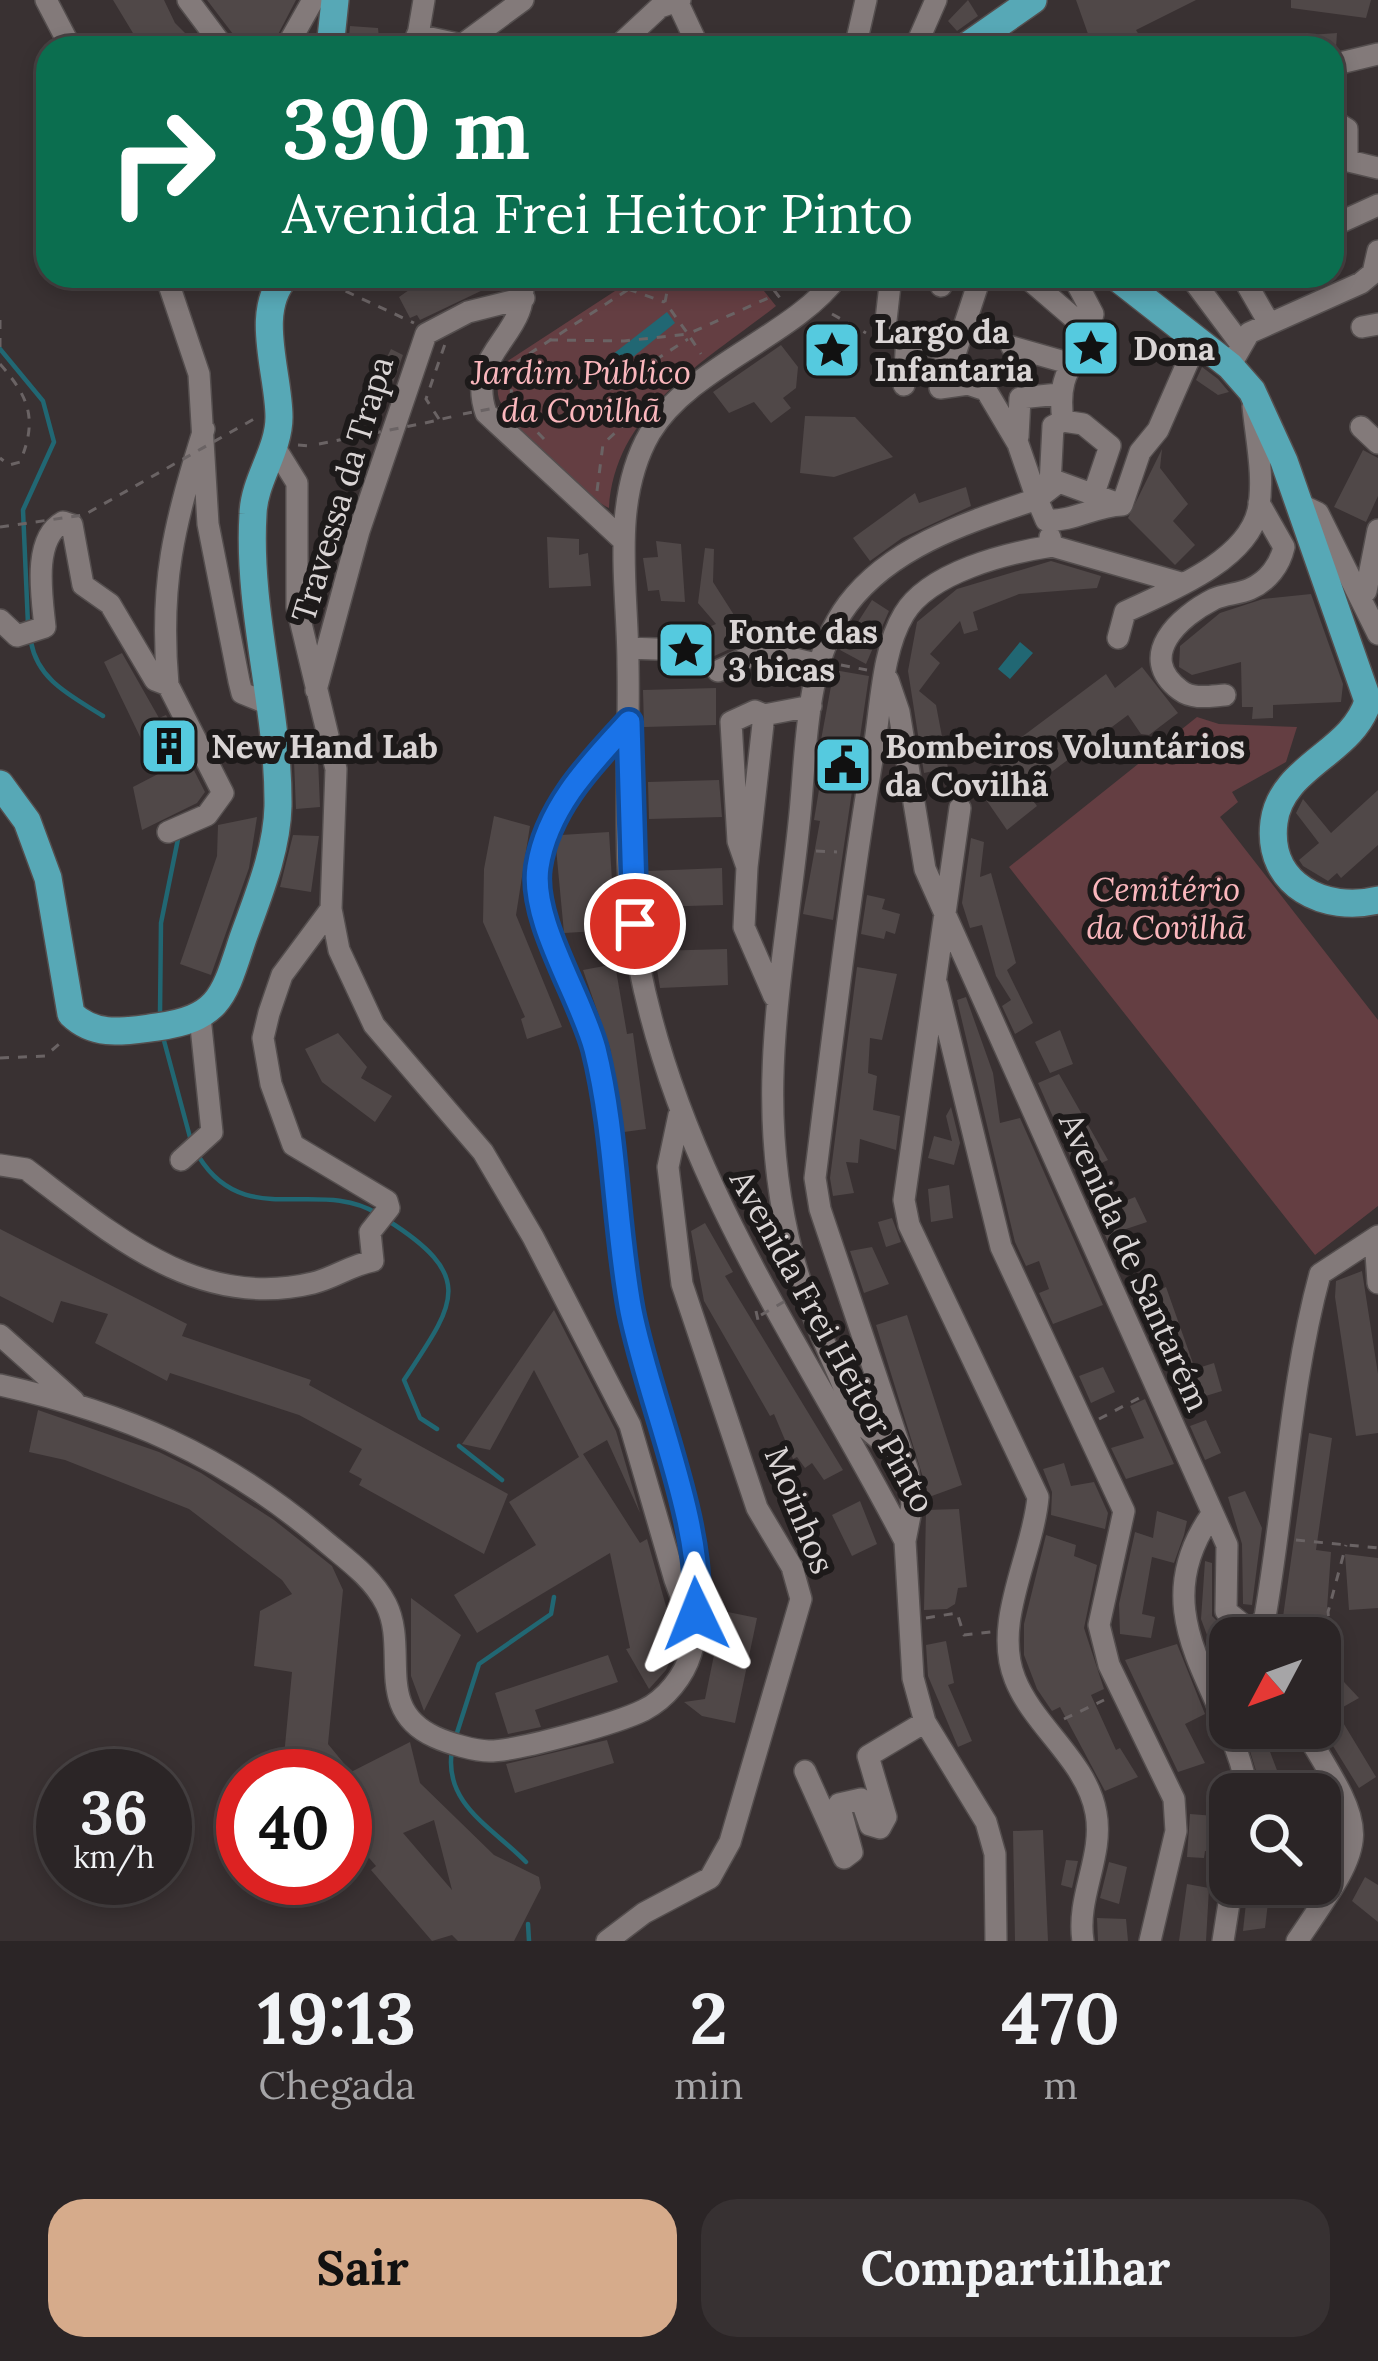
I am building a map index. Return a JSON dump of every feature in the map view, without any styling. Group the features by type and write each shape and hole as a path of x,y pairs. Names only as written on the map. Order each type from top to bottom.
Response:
{"main road":[{"path":"331,36 335,0"},
{"path":"981,36 1033,0"},
{"path":"0,784 27,821 48,878 71,1014 82,1025 105,1033 196,1020 227,985 272,853 278,807 253,573 253,508 286,447 268,314 275,288"},
{"path":"1130,288 1197,341 1234,355 1299,504 1369,701 1354,733 1286,790 1274,820 1276,854 1292,881 1316,900 1347,908 1378,900"}],"street":[{"path":"46,0 64,36"},
{"path":"188,0 215,36"},
{"path":"293,36 313,0"},
{"path":"418,36 424,0"},
{"path":"474,36 524,0"},
{"path":"858,36 866,0"},
{"path":"919,36 935,0"},
{"path":"629,36 660,7 678,1 694,36"},
{"path":"1344,62 1378,54"},
{"path":"1344,160 1378,168"},
{"path":"1344,221 1378,206"},
{"path":"1197,288 1234,355 1270,323 1364,280 1372,273 1378,251"},
{"path":"1364,280 1378,300"},
{"path":"170,288 199,374 208,524 238,681 242,693 269,704"},
{"name":"Travessa da Trapa","path":"314,697 359,531 416,356 431,331 521,288"},
{"path":"523,288 522,312 483,367 479,393 486,413 625,541"},
{"name":"Avenida Frei Heitor Pinto","path":"825,288 653,427 637,459 625,541 638,960 680,1115 760,1287 905,1541"},
{"path":"890,288 885,329 956,355"},
{"path":"932,389 956,355 977,288"},
{"path":"1039,288 1089,331"},
{"path":"1063,421 1062,372 1072,364 1093,314 1079,288"},
{"path":"1249,288 1270,323"},
{"path":"908,337 932,389"},
{"path":"1122,506 1140,452 1158,430 1197,341"},
{"path":"1012,346 1072,364"},
{"path":"932,389 986,390 1044,502 1052,546"},
{"path":"1118,638 1125,612 1180,583 1198,580 1257,517 1252,392"},
{"path":"1018,444 1020,398 1059,394"},
{"path":"1044,502 1053,426 1063,421 1083,424 1110,446 1094,494"},
{"path":"178,828 207,815 223,793 168,685 163,599 172,528 204,429"},
{"path":"286,447 297,483 297,607 314,697 336,769 331,909 339,950 374,1025 483,1152 555,1279 630,1426 675,1580 683,1602 696,1614"},
{"path":"904,1460 865,1427 853,1409 793,1257 777,1180 771,1098 774,997 811,706 821,663 846,607 886,566 960,526 1044,502 1074,484 1122,506"},
{"path":"1044,502 1064,521 1099,506 1122,506"},
{"path":"1225,694 1193,696 1180,690 1160,662 1161,645 1190,613 1218,597 1251,589 1280,563 1284,547 1258,503"},
{"path":"1299,504 1318,513 1378,634"},
{"path":"0,620 27,634 45,627 44,548 53,527 64,522 71,525 76,539 83,585 110,604 155,680 168,685"},
{"path":"1360,596 1366,591 1378,530"},
{"path":"996,1941 995,1854 986,1822 925,1723 913,1678 905,1541 912,1505 904,1460 820,1209 815,1178 858,851 886,674 903,615 920,596 966,570 1052,546 1180,583"},
{"path":"628,648 683,650"},
{"path":"718,671 761,651 821,663"},
{"name":"Avenida de Santarém","path":"886,674 899,712 926,869 1227,1545 1226,1611 1233,1617"},
{"path":"747,867 738,841 730,732 739,715 811,706"},
{"path":"764,715 744,927 774,997"},
{"path":"0,1385 74,1402 211,1457 356,1568 391,1618 394,1693 403,1710 434,1737 489,1751 644,1710 673,1688 691,1653 696,1614 692,1540 631,1310 595,1050 543,916 537,870 561,807 582,773 629,722"},
{"path":"960,808 904,1200 909,1225 1038,1497 1010,1630 1014,1678 1090,1790 1097,1819 1078,1913 1083,1941"},
{"path":"0,1165 26,1169 173,1273 245,1291 314,1283 373,1261 368,1247 388,1201 293,1145 271,1084 263,1038 275,994 312,929 331,909"},
{"path":"935,978 952,1026 983,1192 1001,1247 1124,1511 1099,1624 1122,1691 1174,1799 1176,1831 1150,1941"},
{"path":"181,1160 212,1132 196,1020"},
{"name":"Moinhos","path":"607,1941 631,1921 710,1878 730,1842 801,1599 792,1568 757,1508 682,1284 668,1167 680,1115"},
{"path":"1377,1237 1378,1283"},
{"path":"1265,1617 1308,1318 1321,1274 1377,1237"},
{"path":"0,1335 74,1402"},
{"path":"1212,1514 1192,1542 1182,1591 1183,1622 1240,1773"},
{"path":"805,1772 844,1858 851,1852 839,1804 861,1799 870,1825 880,1828 886,1817 868,1756 925,1723"},
{"path":"1297,1941 1346,1866 1354,1843 1354,1820 1345,1797 1316,1749"},
{"path":"1223,1941 1229,1905"}],"path":[{"path":"339,288 446,341 426,399 440,419"},
{"path":"665,302 668,288"},
{"path":"628,418 607,391 689,336 777,294 772,288"},
{"path":"551,447 511,405 512,365 628,289 665,302 704,359"},
{"path":"809,302 868,334 885,329"},
{"path":"0,320 2,345"},
{"path":"549,340 689,336"},
{"path":"0,364 30,400 31,421 20,462 10,465 0,458"},
{"path":"586,482 597,491 603,444 659,395"},
{"path":"463,415 511,405"},
{"path":"319,444 455,416"},
{"path":"0,527 84,515 254,419"},
{"path":"286,447 311,446"},
{"path":"821,663 886,674"},
{"path":"808,850 858,851"},
{"path":"0,1058 45,1055 69,1036"},
{"path":"761,1315 794,1296"},
{"path":"1086,1426 1156,1390"},
{"path":"1279,1538 1378,1548"},
{"path":"1328,1617 1346,1545"},
{"path":"909,1620 957,1613 964,1635 1010,1630"},
{"path":"1046,1727 1122,1691"}],"green space":[{"name":"Jardim Público da Covilhã","path":"620,288 762,288 776,306 694,368 646,416 615,473 609,508 566,475 506,410 498,385 506,362"},
{"name":"Cemitério da Covilhã","path":"1197,717 1219,724 1297,727 1286,762 1232,792 1238,802 1220,817 1378,1020 1378,1206 1315,1255 1009,867"}],"water":[{"path":"667,312 675,323 608,377 599,365"},
{"path":"1020,642 1033,653 1010,679 998,669"}],"building":[{"path":"113,0 164,0 175,23 188,36 135,36"},
{"path":"207,0 296,0 277,36 234,36"},
{"path":"968,0 978,16 957,31 948,21"},
{"path":"1076,0 1196,0 1136,30 1140,36 1089,36"},
{"path":"1291,0 1371,0 1366,18 1291,8"},
{"path":"350,26 378,28 379,36 349,36"},
{"path":"412,288 487,288 420,320 417,315 410,318 399,297"},
{"path":"781,345 798,367 796,388 783,398 791,408 771,423 754,402 729,413 713,392"},
{"path":"391,349 403,355 391,389 375,382"},
{"path":"1202,367 1229,392 1218,395 1196,380"},
{"path":"805,416 855,417 893,457 834,477 800,473"},
{"path":"1162,449 1160,468 1188,504 1173,521 1195,545 1175,565 1128,518"},
{"path":"1363,450 1378,458 1378,496 1366,522 1334,507"},
{"path":"966,487 971,506 902,538 870,561 853,538 915,493 919,503"},
{"path":"547,537 579,539 579,555 588,553 591,586 549,588"},
{"path":"656,541 681,544 685,602 661,601 659,590 648,591 643,558 658,557"},
{"path":"705,548 714,549 713,582 741,626 784,629 782,641 756,637 710,658 704,629 716,624 698,603"},
{"path":"1051,561 1101,576 1097,588 1019,594 973,612 978,630 964,634 960,621 930,654 940,663 919,691 936,705 948,768 924,773 908,671 917,622 957,589"},
{"path":"1311,594 1343,684 1341,702 1273,705 1273,718 1252,719 1253,707 1242,707 1241,662 1192,675 1179,667 1180,646 1220,613 1263,599"},
{"path":"872,600 889,611 866,664 840,650"},
{"name":"New Hand Lab","path":"122,653 159,718 166,715 205,792 197,803 142,830 133,787 158,774 104,662"},
{"path":"1142,667 1178,713 1149,735 1141,734 1128,715 1026,791 1037,806 1007,830 980,791 1005,772 995,757 1106,674 1115,688"},
{"name":"Bombeiros Voluntários da Covilhã","path":"834,670 869,676 833,920 803,914 820,821 814,820 827,741 821,740"},
{"path":"716,688 716,725 644,727 643,690"},
{"path":"318,759 320,807 296,809 294,761"},
{"path":"719,780 722,817 649,819 648,782"},
{"path":"1378,790 1378,845 1341,878 1337,873 1328,881 1303,866 1299,860 1319,843 1296,813 1303,799 1331,833"},
{"path":"494,816 530,826 516,915 562,1027 527,1039 521,1019 525,1017 483,922 484,869"},
{"path":"257,817 249,868 211,975 180,964 217,856 218,825"},
{"path":"609,832 615,930 564,933 556,848 561,835"},
{"path":"293,835 319,836 311,892 280,887"},
{"path":"971,838 984,842 980,877 991,873 1016,963 1007,970 1033,1023 1015,1034 1002,1006 1011,1000 996,976 982,925 970,928 962,903"},
{"path":"722,868 723,905 650,907 648,871"},
{"path":"867,895 885,899 882,909 900,914 895,934 886,931 884,939 861,934"},
{"path":"727,949 728,985 660,988 654,951"},
{"path":"615,964 627,1034 633,1033 646,1129 624,1132 610,1048 583,970"},
{"path":"857,967 897,974 882,1040 870,1038 868,1073 877,1076 873,1110 900,1116 896,1150 860,1139 858,1163 846,1162 854,1193 833,1196 830,1178"},
{"path":"966,997 993,1073 1000,1123 1020,1118 1103,1305 1053,1324 1039,1293 1049,1289 1039,1261 1026,1266 1015,1242 957,1000"},
{"path":"1060,1030 1073,1064 1050,1073 1035,1042"},
{"path":"338,1033 367,1067 361,1078 392,1096 375,1122 322,1082 305,1049"},
{"path":"1059,1074 1108,1160 1078,1174 1038,1083"},
{"path":"951,1107 960,1143 954,1165 928,1158 934,1136 952,1141 946,1116"},
{"path":"949,1185 953,1218 931,1222 928,1189"},
{"path":"1109,1189 1115,1205 1135,1197 1147,1222 1123,1230 1130,1243 1113,1253 1089,1199"},
{"path":"892,1218 901,1242 886,1247 878,1222"},
{"path":"705,1223 733,1272 725,1276 843,1470 824,1480 812,1463 805,1468 797,1457 793,1459 774,1414 770,1416 704,1301 691,1231"},
{"path":"0,1229 187,1324 182,1336 311,1380 309,1385 508,1494 484,1554 359,1485 362,1479 349,1472 362,1449 299,1415 170,1373 167,1381 95,1343 108,1314 61,1301 53,1323 0,1296"},
{"path":"872,1247 889,1284 864,1293 850,1251"},
{"path":"1362,1271 1378,1374 1378,1433 1356,1436 1335,1297 1336,1281"},
{"path":"1166,1287 1195,1369 1214,1363 1222,1391 1186,1402 1162,1352 1169,1349 1139,1307 1142,1297"},
{"path":"554,1310 616,1431 640,1513 607,1440 583,1454 640,1543 647,1539 677,1645 666,1670 649,1689 626,1649 630,1648 610,1553 477,1633 454,1595 536,1545 509,1502 579,1457 534,1370 490,1450 462,1444"},
{"path":"907,1315 962,1485 929,1497 876,1325"},
{"path":"1103,1367 1115,1392 1091,1403 1079,1376"},
{"path":"1145,1399 1174,1464 1126,1479 1111,1448 1144,1438 1130,1406"},
{"path":"38,1410 159,1452 201,1473 274,1520 332,1566 343,1590 328,1744 332,1749 285,1749 292,1672 254,1666 260,1611 292,1594 282,1580 189,1509 65,1460 29,1452"},
{"path":"1206,1420 1221,1453 1205,1460 1190,1426"},
{"path":"1309,1433 1332,1438 1316,1550 1331,1552 1326,1617 1283,1617"},
{"path":"1064,1463 1071,1486 1094,1482 1108,1513 1105,1529 1051,1515 1052,1492 1043,1469"},
{"path":"1245,1491 1262,1528 1252,1605 1243,1604 1242,1544 1228,1497"},
{"path":"860,1501 877,1544 852,1556 832,1515"},
{"path":"959,1509 967,1587 958,1588 955,1604 947,1609 924,1610 926,1510"},
{"path":"1157,1511 1187,1521 1184,1535 1174,1563 1152,1557 1142,1614 1155,1617 1151,1638 1120,1634 1119,1604 1135,1532 1153,1538"},
{"path":"1046,1535 1076,1545 1074,1556 1097,1565 1084,1628 1104,1689 1091,1695 1116,1750 1120,1748 1138,1777 1105,1791 1060,1707 1052,1711 1037,1689 1024,1655 1024,1624"},
{"path":"1345,1554 1378,1558 1378,1608 1349,1610"},
{"path":"1205,1561 1212,1563 1209,1641 1201,1619"},
{"path":"411,1598 461,1635 424,1711 411,1676"},
{"path":"723,1611 757,1618 735,1723 702,1716 684,1702 705,1699"},
{"path":"946,1641 954,1683 948,1685 972,1741 958,1747 928,1676 926,1645"},
{"path":"1177,1644 1205,1714 1185,1724 1205,1763 1178,1772 1125,1660"},
{"path":"608,1655 618,1682 535,1710 541,1727 508,1734 495,1693"},
{"path":"1344,1682 1359,1698 1341,1708 1341,1684"},
{"path":"1341,1719 1376,1777 1359,1788 1335,1749 1341,1749"},
{"path":"607,1740 614,1763 515,1793 506,1764"},
{"path":"410,1742 420,1783 494,1855 539,1877 541,1888 514,1941 458,1941 452,1935 432,1941 372,1871 376,1866 372,1861 372,1761","holes":["434,1820 452,1890 403,1833"]},
{"path":"1249,1749 1269,1749 1278,1773 1257,1773"},
{"path":"1190,1814 1209,1816 1209,1852 1204,1858 1187,1857"},
{"path":"1043,1830 1048,1941 1015,1941 1013,1831"},
{"path":"1066,1860 1078,1861 1072,1888 1061,1885"},
{"path":"1109,1862 1127,1867 1119,1904 1100,1898"},
{"path":"1365,1877 1378,1885 1378,1922 1352,1901"},
{"path":"1187,1884 1209,1888 1206,1941 1179,1941"},
{"path":"1246,1905 1268,1905 1265,1928 1243,1931"},
{"path":"1097,1918 1126,1919 1128,1941 1098,1941"}],"waterway":[{"path":"0,349 43,401 54,442 23,510 28,625"},
{"path":"31,642 49,677 103,716"},
{"path":"160,1013 161,923 179,834"},
{"path":"163,1037 191,1141"},
{"path":"199,1157 217,1179 238,1192 260,1198 332,1200 378,1214"},
{"path":"387,1220 435,1258 445,1275 445,1311 404,1380 420,1418 437,1429"},
{"path":"459,1446 502,1480"},
{"path":"455,1739 479,1664 551,1614 554,1597"},
{"path":"452,1750 451,1769 462,1800 526,1862"},
{"path":"528,1924 529,1941"}],"place":[{"name":"Dona","path":"1091,348"},
{"name":"Largo da Infantaria","path":"832,350"},
{"name":"Fonte das 3 bicas","path":"686,650"},
{"name":"New Hand Lab","path":"169,746"},
{"name":"Bombeiros Voluntários da Covilhã","path":"843,765"}],"route":[{"path":"635,924 629,722 582,773 550,824 537,870 543,916 571,978 595,1050 631,1310 692,1540 696,1614"}]}
